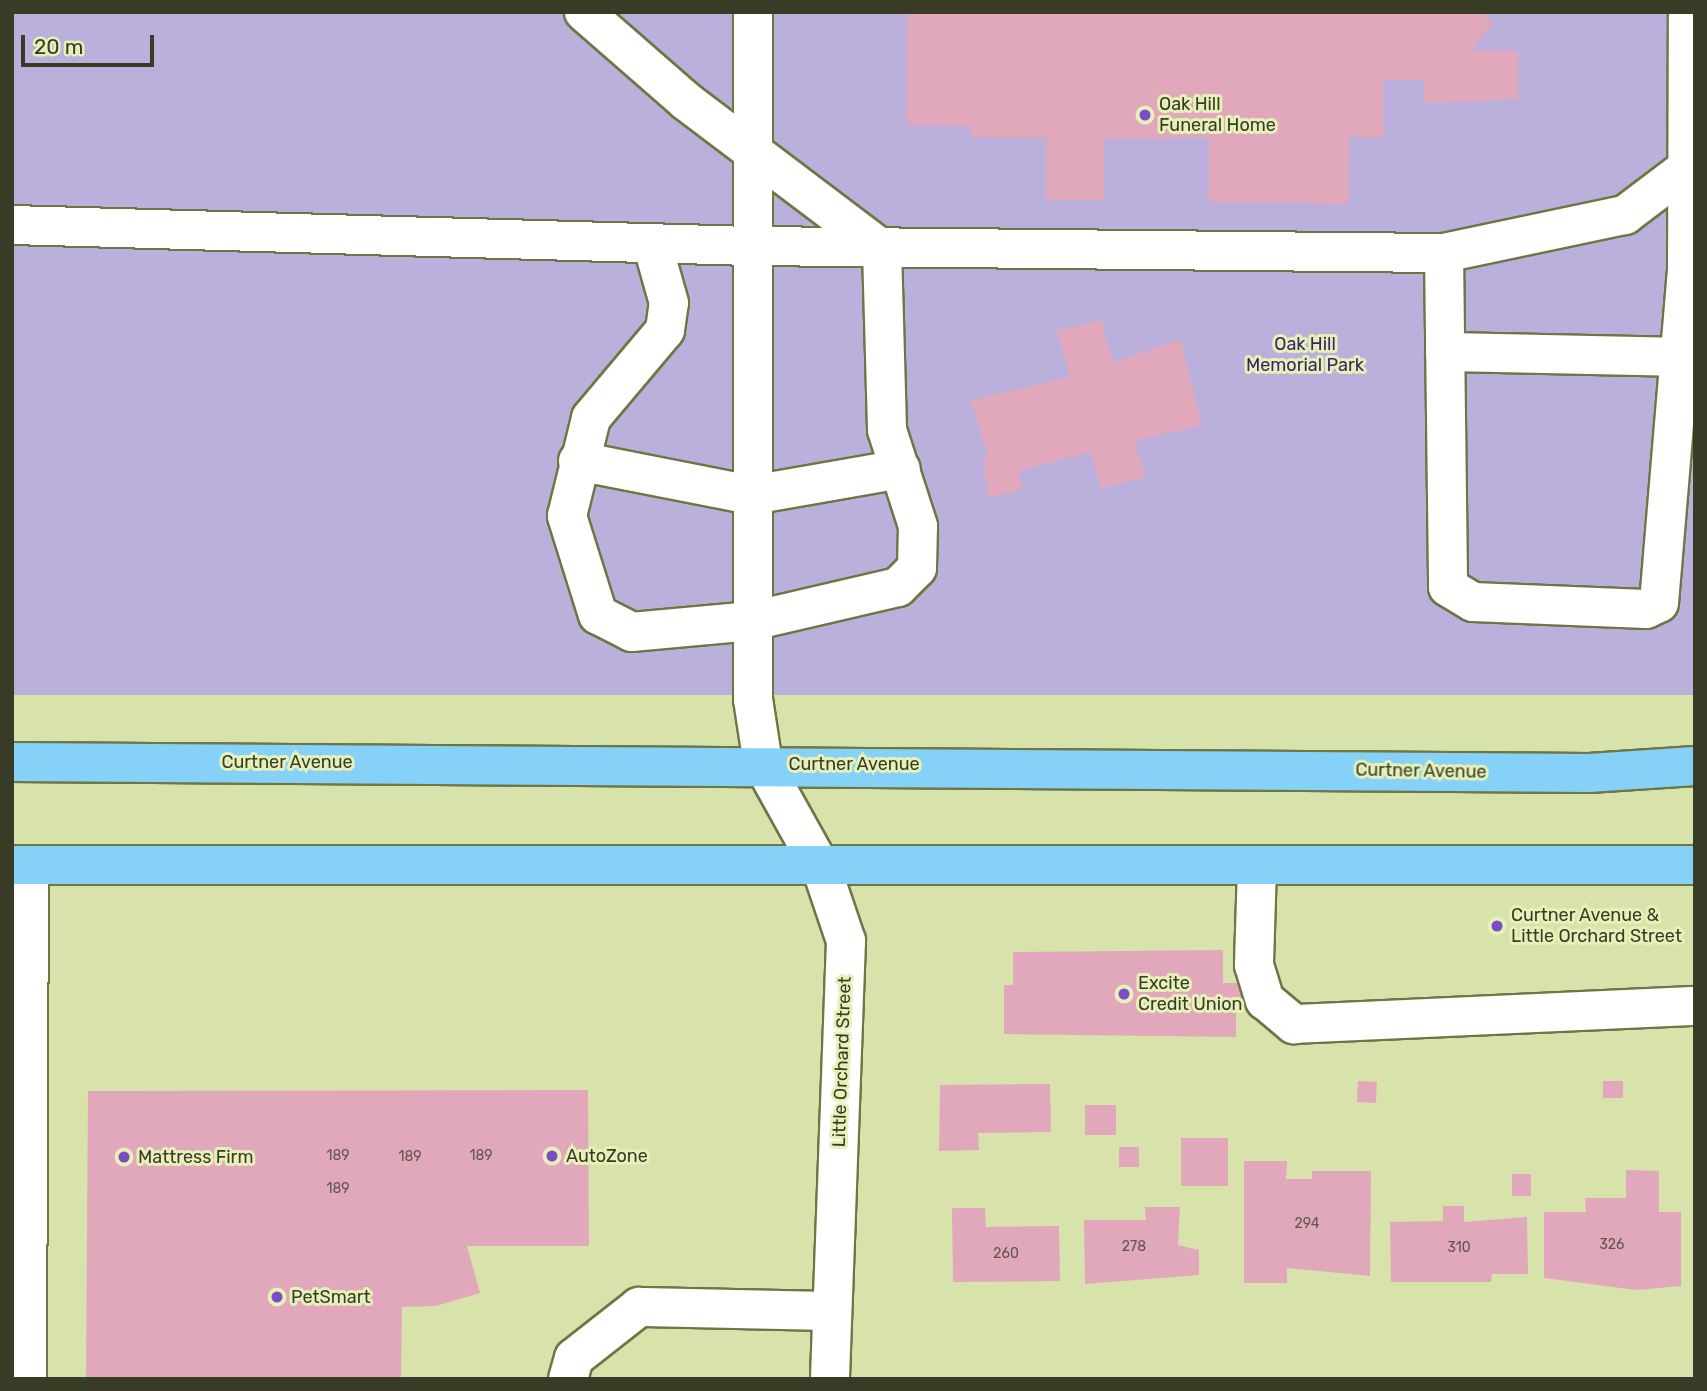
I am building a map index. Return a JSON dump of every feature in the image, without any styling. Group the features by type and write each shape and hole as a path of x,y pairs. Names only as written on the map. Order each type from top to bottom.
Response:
{"main road":[{"name":"Curtner Avenue","path":"12,762 763,764 1589,773 1695,766"},
{"path":"21,865 822,870 1695,866"}],"street":[{"path":"583,12 757,156 882,249"},
{"path":"753,12 757,156 750,246 753,699 763,764"},
{"path":"1444,253 1448,587 1473,602 1552,608 1646,609 1665,593 1678,358 1687,273 1690,164 1688,12"},
{"path":"12,225 882,249 1444,253 1625,215 1690,164"},
{"path":"652,243 668,303 665,330 591,418 578,461 567,516 598,615 632,632 752,621 898,587 917,568 918,526 887,430 882,249"},
{"path":"1444,352 1678,358"},
{"path":"578,461 752,495 901,469"},
{"name":"Little Orchard Street","path":"763,764 822,870 846,942 830,1379"},
{"path":"21,865 27,1379"},
{"path":"1257,867 1254,965 1265,1000 1294,1024 1695,1006"},
{"path":"568,1379 574,1358 639,1307 832,1311"}],"green space":[{"name":"Oak Hill Memorial Park","path":"12,12 1695,12 1695,695 12,695"}],"building":[{"name":"Oak Hill Funeral Home","path":"907,12 1483,12 1493,22 1471,51 1518,51 1518,99 1424,103 1424,80 1383,80 1383,138 1349,137 1349,204 1209,202 1209,138 1104,139 1104,200 1046,200 1046,138 970,137 970,126 907,125"},
{"path":"1101,320 1113,363 1180,339 1202,425 1135,441 1145,477 1101,488 1091,452 1018,471 1023,489 989,498 983,458 988,457 971,400 1070,377 1057,331"},
{"name":"Excite Credit Union","path":"1223,950 1223,983 1244,983 1244,1004 1236,1003 1236,1037 1004,1034 1004,985 1013,985 1013,952"},
{"path":"1358,1081 1377,1082 1376,1103 1357,1102"},
{"path":"1603,1081 1623,1081 1623,1098 1603,1098"},
{"path":"1050,1084 1051,1132 978,1133 979,1150 939,1151 940,1085"},
{"path":"588,1090 589,1246 467,1246 480,1293 436,1306 402,1307 401,1379 86,1379 88,1091"},
{"path":"1085,1105 1116,1105 1116,1135 1085,1135"},
{"path":"1181,1138 1228,1138 1228,1186 1181,1186"},
{"path":"1119,1147 1139,1147 1139,1167 1119,1167"},
{"path":"1244,1161 1287,1161 1286,1179 1312,1179 1312,1171 1371,1171 1370,1276 1287,1268 1287,1283 1244,1283"},
{"path":"1626,1170 1659,1171 1659,1212 1681,1212 1681,1286 1636,1290 1544,1278 1544,1212 1586,1212 1585,1198 1626,1198"},
{"path":"1512,1174 1531,1174 1531,1196 1512,1196"},
{"path":"1443,1206 1464,1206 1464,1222 1527,1217 1528,1274 1492,1274 1491,1282 1391,1282 1390,1222 1443,1221"},
{"path":"1145,1207 1180,1207 1178,1245 1199,1250 1199,1275 1085,1284 1084,1220 1146,1220"},
{"path":"952,1208 985,1208 986,1227 1059,1226 1060,1281 953,1282"}],"place":[{"name":"Oak Hill Funeral Home","path":"1145,115"},
{"name":"Curtner Avenue & Little Orchard Street","path":"1497,926"},
{"name":"Excite Credit Union","path":"1124,994"},
{"name":"AutoZone","path":"552,1156"},
{"name":"Mattress Firm","path":"124,1157"},
{"name":"PetSmart","path":"277,1297"}]}
